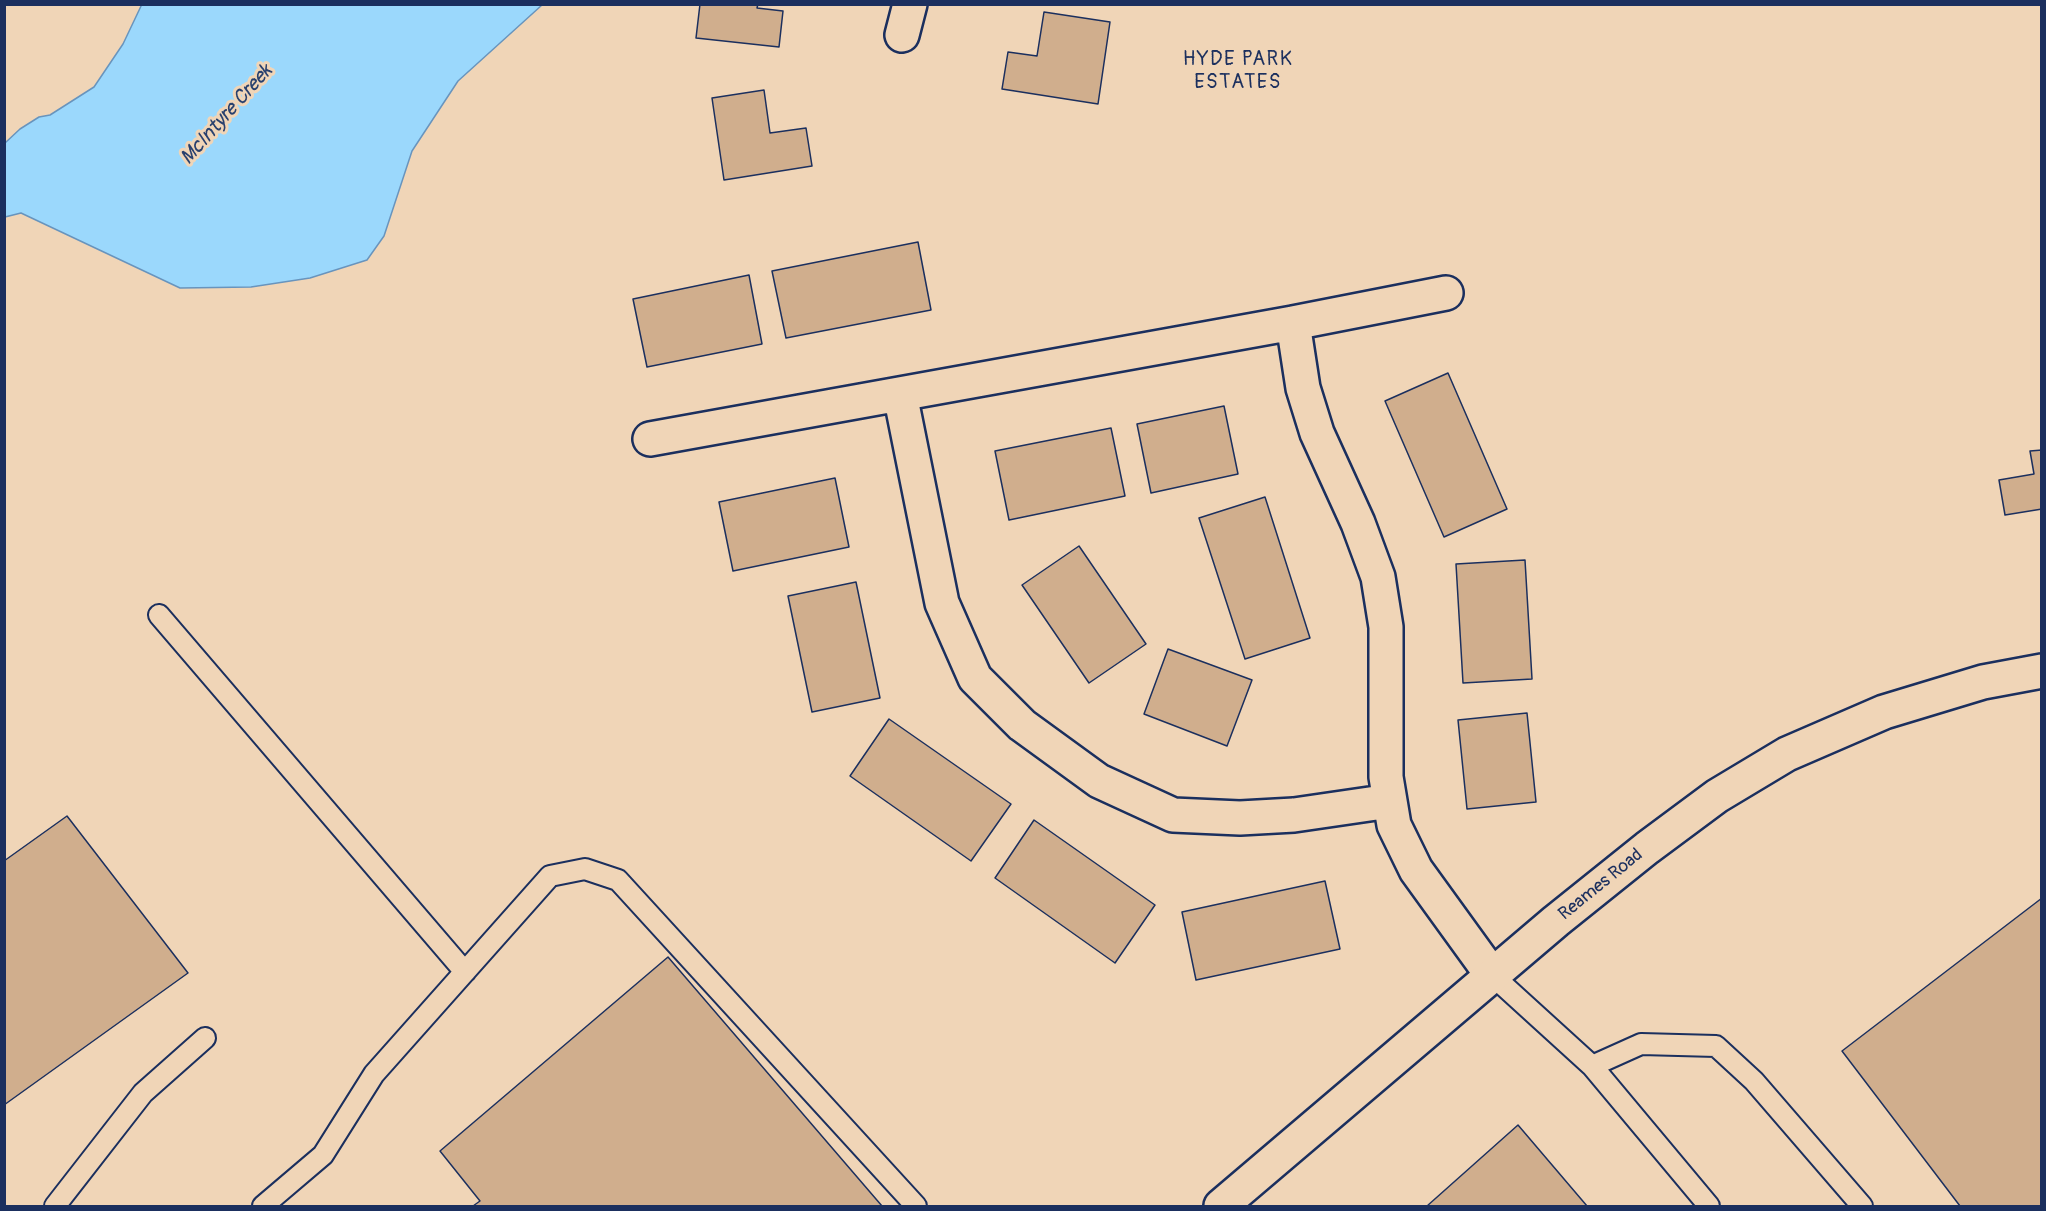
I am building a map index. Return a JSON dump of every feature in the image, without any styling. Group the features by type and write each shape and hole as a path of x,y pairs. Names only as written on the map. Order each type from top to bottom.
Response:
{"street":[{"path":"651,439 1293,323 1446,293"},
{"path":"1293,323 1303,388 1317,433 1358,524 1378,578 1386,627 1386,777 1395,825 1416,870 1492,975"},
{"path":"900,394 942,603 975,678 1022,725 1099,781 1173,815 1240,818 1294,815 1390,801"},
{"name":"Reames Road","path":"1221,1206 1556,921 1647,848 1718,796 1787,754 1884,712 1983,682 2042,671"}],"lane":[{"path":"159,615 465,972"},
{"path":"263,1206 323,1155 374,1074 550,876 585,869 618,880 916,1206"},
{"path":"1492,975 1592,1066 1708,1206"},
{"path":"55,1206 143,1093 205,1038"},
{"path":"1592,1066 1641,1044 1716,1046 1754,1081 1862,1206"}],"water":[{"name":"McIntyre Creek","path":"142,4 542,5 458,81 412,151 384,236 367,260 310,278 251,287 180,288 21,213 5,217 5,143 20,129 39,117 50,115 94,87 123,44"}],"building":[{"path":"700,4 758,4 757,8 783,11 779,47 696,38"},
{"path":"1044,12 1110,22 1098,104 1002,89 1008,52 1037,56"},
{"path":"764,90 770,133 806,128 812,166 724,180 712,98"},
{"path":"918,242 931,310 786,338 772,271"},
{"path":"749,275 762,344 647,367 633,299"},
{"path":"1448,373 1507,509 1444,537 1385,401"},
{"path":"1224,406 1238,474 1151,493 1137,424"},
{"path":"1111,428 1125,496 1009,520 995,451"},
{"path":"2042,450 2042,509 2005,515 1999,480 2034,474 2030,451"},
{"path":"835,478 849,547 733,571 719,502"},
{"path":"1265,497 1310,638 1245,659 1199,518"},
{"path":"1079,546 1146,644 1089,683 1022,585"},
{"path":"1525,560 1532,679 1463,683 1456,564"},
{"path":"856,582 880,698 812,712 788,596"},
{"path":"1168,649 1252,680 1227,746 1144,714"},
{"path":"1527,713 1536,802 1467,809 1458,720"},
{"path":"889,719 1011,804 971,861 850,776"},
{"path":"67,816 188,973 4,1105 4,861"},
{"path":"1034,820 1155,905 1115,963 995,878"},
{"path":"1325,881 1340,949 1196,980 1182,912"},
{"path":"2042,898 2042,1206 1960,1206 1842,1051"},
{"path":"668,957 882,1206 473,1206 480,1201 440,1151"},
{"path":"1518,1125 1587,1206 1427,1206"}],"district":[{"name":"HYDE PARK ESTATES","path":"1238,72"}]}
